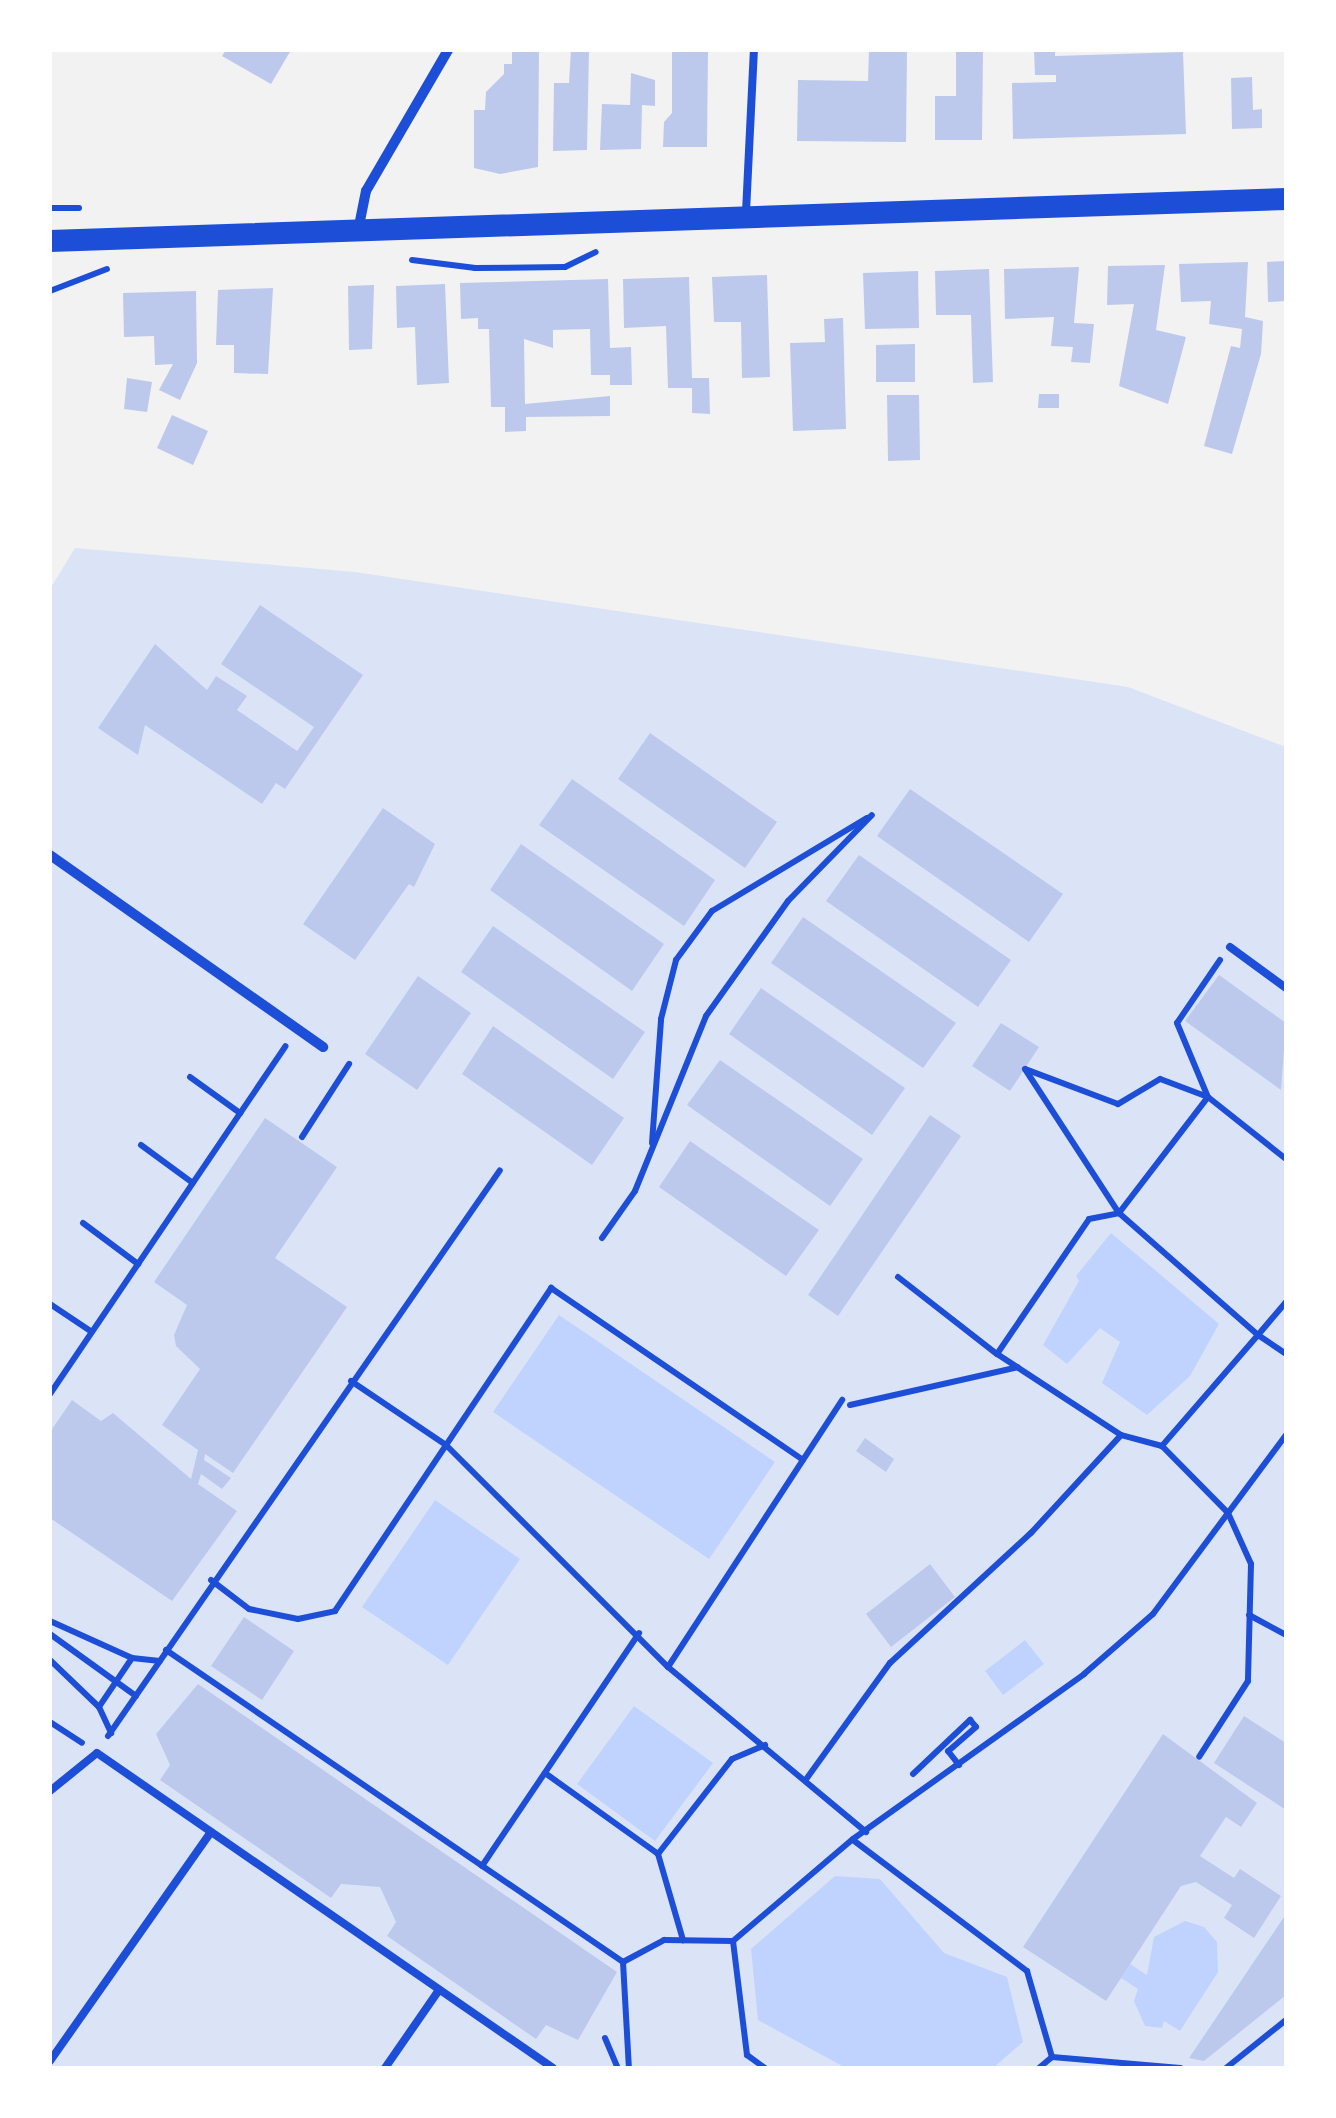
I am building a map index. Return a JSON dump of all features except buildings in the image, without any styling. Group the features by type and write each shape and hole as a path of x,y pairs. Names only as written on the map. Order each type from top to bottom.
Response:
{"main road":[{"path":"52,242 746,221 1286,199"}],"street":[{"path":"357,234 366,191 448,50"},
{"path":"50,855 323,1047"}],"lane":[{"path":"746,221 754,50"},
{"path":"1230,946 1286,988"},
{"path":"50,1792 97,1753 553,2068"},
{"path":"50,2061 210,1832"},
{"path":"385,2068 438,1990"}],"path":[{"path":"50,291 121,263"},
{"path":"475,268 565,266"},
{"path":"602,1238 635,1191 652,1150 706,1016 788,901 872,815 712,911 676,960 661,1020 652,1150"},
{"path":"1208,1096 1177,1024 1230,946"},
{"path":"50,1394 298,1028"},
{"path":"302,1137 349,1064"},
{"path":"1286,1159 1208,1096 1160,1079 1118,1104 1024,1069 1119,1213 1258,1336 1286,1354"},
{"path":"190,1077 240,1113"},
{"path":"998,1354 1089,1219 1119,1213 1208,1096"},
{"path":"141,1146 193,1183"},
{"path":"50,1722 97,1753 211,1580 500,1170"},
{"path":"83,1222 138,1264"},
{"path":"898,1277 998,1354 1121,1435 1162,1446 1228,1513 1250,1564 1248,1681 1199,1757"},
{"path":"211,1580 248,1609 298,1619 335,1611 550,1288 803,1460"},
{"path":"1162,1446 1286,1302"},
{"path":"50,1304 92,1332"},
{"path":"668,1668 803,1460 846,1403 1019,1367"},
{"path":"351,1382 446,1444 668,1668 766,1744 866,1832"},
{"path":"807,1778 890,1663 1031,1533 1121,1435"},
{"path":"624,1962 664,1940 733,1940 853,1840 959,1765 1153,1614 1286,1435"},
{"path":"1249,1615 1286,1635"},
{"path":"50,1622 132,1658 160,1661"},
{"path":"50,1634 136,1696"},
{"path":"482,1866 638,1634"},
{"path":"166,1650 624,1962"},
{"path":"99,1707 132,1658"},
{"path":"50,1660 99,1707 111,1733"},
{"path":"913,1774 970,1720 976,1727 948,1750 959,1765"},
{"path":"658,1854 732,1759 766,1744"},
{"path":"544,1773 658,1854 683,1940"},
{"path":"853,1840 1027,1970 1052,2057"},
{"path":"733,1940 747,2054 765,2068"},
{"path":"624,1962 629,2068"},
{"path":"1226,2068 1286,2020"},
{"path":"605,2038 618,2068"},
{"path":"1039,2068 1052,2057 1180,2068"}],"shaded area":[{"path":"75,548 355,572 1128,687 1286,747 1286,2068 50,2068 50,589"}],"water":[{"path":"1111,1233 1219,1324 1190,1376 1147,1415 1102,1383 1120,1342 1100,1328 1067,1364 1043,1345 1079,1281 1076,1276"},
{"path":"559,1315 775,1462 709,1559 493,1412"},
{"path":"435,1500 520,1559 448,1665 362,1607"},
{"path":"1025,1640 1044,1664 1003,1695 985,1671"},
{"path":"634,1706 713,1763 655,1841 577,1784"},
{"path":"835,1876 880,1879 944,1953 1007,1977 1023,2042 993,2068 846,2068 758,2020 751,1949"},
{"path":"1185,1921 1204,1927 1217,1942 1218,1972 1180,2031 1164,2021 1162,2028 1145,2026 1134,2001 1138,1989 1121,1978 1130,1964 1147,1975 1154,1937"}]}
